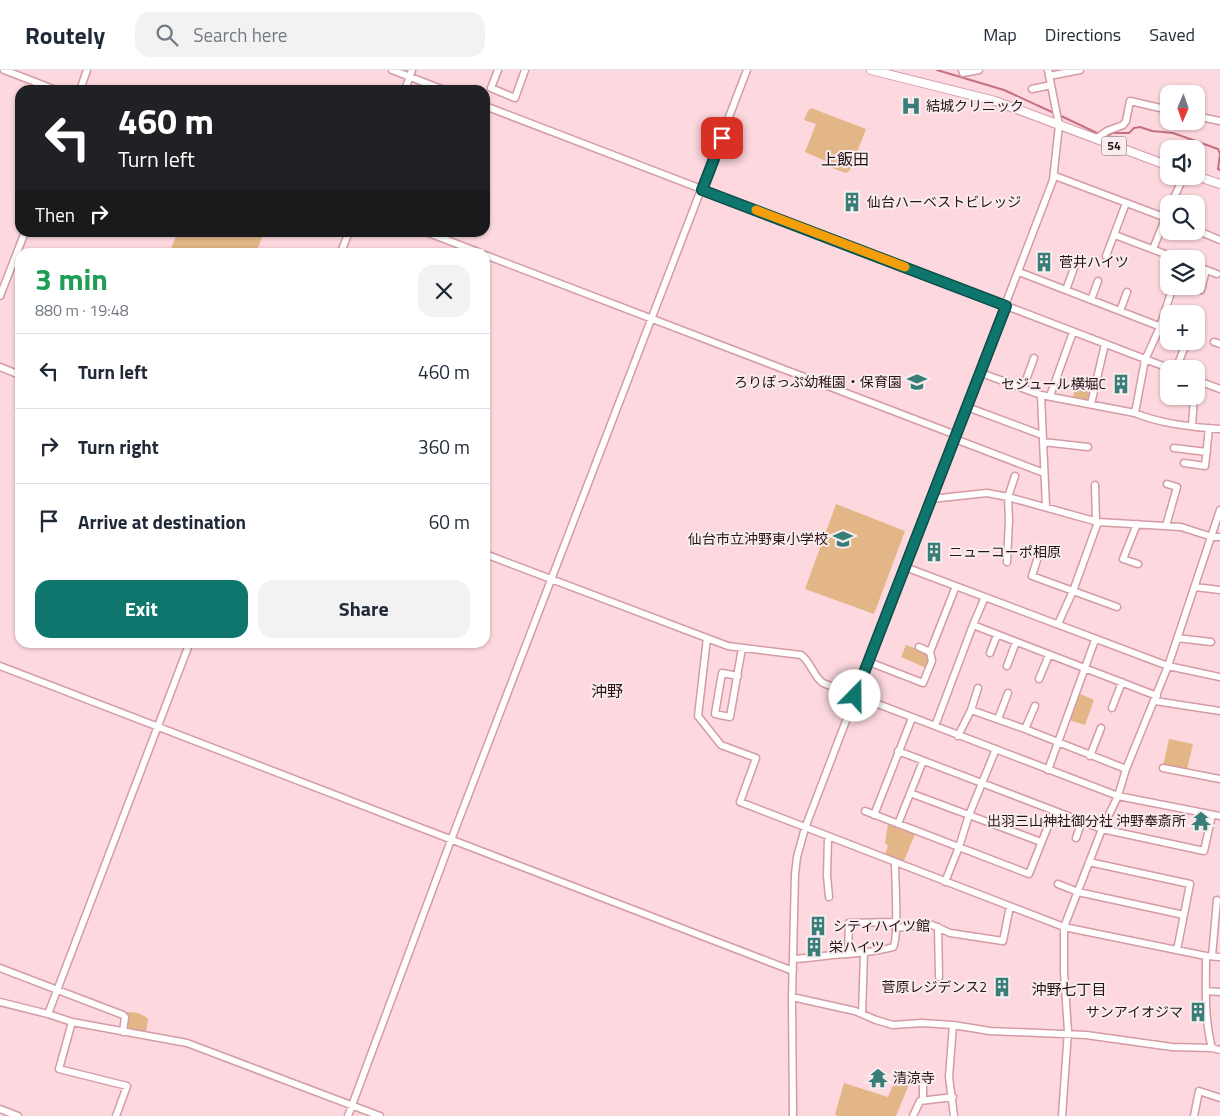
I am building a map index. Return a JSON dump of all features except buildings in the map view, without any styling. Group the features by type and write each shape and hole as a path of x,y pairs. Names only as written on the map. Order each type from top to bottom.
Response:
{"main road":[{"name":"54","path":"871,70 995,101 1160,162"},
{"path":"1205,179 1220,184"}],"street":[{"path":"4,70 43,85"},
{"path":"82,85 87,70"},
{"path":"392,70 411,73 434,85"},
{"path":"498,70 491,88 515,98 525,70"},
{"path":"348,1116 451,840 747,70"},
{"path":"962,70 963,73 979,70"},
{"path":"793,1116 792,971 797,857 855,696 981,373 1055,176 1059,124 1048,73 1080,70"},
{"path":"407,85 411,73"},
{"path":"1032,88 1051,85"},
{"path":"1097,138 1123,125 1126,121 1130,101 1160,108"},
{"path":"490,108 1160,365"},
{"path":"1205,118 1220,121"},
{"path":"1055,176 1160,216"},
{"path":"1106,256 1126,203"},
{"path":"1153,248 1160,234"},
{"path":"1205,234 1220,240"},
{"path":"1115,235 1160,251"},
{"path":"439,237 468,248"},
{"path":"490,257 1044,472"},
{"path":"0,296 15,258"},
{"path":"1066,290 1074,268"},
{"path":"1205,274 1206,270 1217,274"},
{"path":"1018,272 1160,327 1146,360 1134,413"},
{"path":"1091,300 1098,281"},
{"path":"1120,311 1127,292"},
{"path":"1050,396 1073,332"},
{"path":"1091,404 1105,344"},
{"path":"1023,388 1034,358"},
{"path":"0,367 15,373"},
{"path":"981,373 1041,395 1134,413 1144,418 1220,429"},
{"path":"1205,383 1220,389"},
{"path":"1041,395 1046,507"},
{"path":"1192,426 1193,405"},
{"path":"967,407 1042,438 1088,447"},
{"path":"1184,463 1205,466 1210,428"},
{"path":"1174,448 1207,452"},
{"path":"1007,562 1008,497 1015,476"},
{"path":"1166,526 1177,488 1167,484"},
{"path":"1058,624 1072,592 1097,521 1094,485"},
{"path":"932,498 987,493 1097,521 1181,527 1212,537 1220,537"},
{"path":"1062,1116 1068,1034 1064,927 1102,829 1118,796 1126,769 1168,666 1220,510"},
{"path":"1137,524 1124,559 1138,564"},
{"path":"490,556 728,646 802,655 807,659 819,680 958,736 1118,796 1220,816"},
{"path":"1037,560 1032,576 1117,607"},
{"path":"905,568 1168,666 1220,677"},
{"path":"869,662 923,683 932,662 930,652 956,586"},
{"path":"1195,587 1220,590"},
{"path":"935,726 973,625 986,597"},
{"path":"973,625 1122,682 1156,698 1220,710"},
{"path":"990,653 997,635"},
{"path":"706,638 698,716 720,745 756,758 740,802 1064,927 1220,957"},
{"path":"1177,638 1212,642"},
{"path":"1048,770 1095,640"},
{"path":"1007,666 1016,642"},
{"path":"919,647 930,652"},
{"path":"48,1014 188,648"},
{"path":"738,676 722,673 715,714 730,717 738,676 742,648"},
{"path":"1039,679 1049,655"},
{"path":"0,666 792,971"},
{"path":"1112,708 1122,682"},
{"path":"958,736 971,710 978,688"},
{"path":"998,720 1008,693"},
{"path":"1025,729 1035,706"},
{"path":"971,710 1126,769"},
{"path":"874,814 912,718"},
{"path":"1090,756 1101,728"},
{"path":"945,882 969,815 996,750"},
{"path":"898,751 1102,829 1204,851 1212,815"},
{"path":"898,824 922,761"},
{"path":"1163,768 1220,779"},
{"path":"910,793 1041,842"},
{"path":"865,811 1029,874 1054,811"},
{"path":"1076,838 1082,822"},
{"path":"828,837 827,876 829,897"},
{"path":"1089,862 1190,884 1177,950"},
{"path":"793,959 864,953 893,947 896,944 895,863"},
{"path":"1058,884 1078,892 1184,915"},
{"path":"1212,1048 1208,1034 1206,991 1217,900"},
{"path":"848,953 849,923 896,925 908,928 918,924 927,924 950,933 1003,941 1010,906"},
{"path":"938,927 939,977"},
{"path":"862,1014 864,953"},
{"path":"0,968 123,1015 125,1017 123,1032"},
{"path":"1206,991 1220,992"},
{"path":"792,997 855,1010 876,1020 893,1025 922,1023 953,1025 1022,1034 1068,1034 1172,1047 1220,1050"},
{"path":"0,1002 48,1014 71,1026 123,1032 187,1043 380,1116"},
{"path":"953,1025 949,1076 954,1116"},
{"path":"71,1026 59,1069 127,1086 116,1116"},
{"path":"923,1086 923,1099"},
{"path":"1194,1116 1200,1091 1220,1098"},
{"path":"913,1116 920,1101 923,1099 953,1097"},
{"path":"0,1109 18,1116"}],"shaded area":[{"path":"809,108 809,112 811,108 866,129 850,170 846,173 832,168 830,163 805,152 816,124 804,120"},
{"path":"175,237 262,237 258,248 171,248"},
{"path":"1077,376 1094,379 1091,395 1088,400 1073,397"},
{"path":"836,504 905,531 874,614 805,589"},
{"path":"906,645 928,653 929,660 926,668 901,657"},
{"path":"1078,693 1094,700 1085,725 1069,720"},
{"path":"1169,739 1193,744 1187,770 1163,766"},
{"path":"888,824 915,834 904,861 885,854 888,846 885,843"},
{"path":"125,1012 138,1013 148,1019 146,1033 124,1030"},
{"path":"899,1072 912,1074 896,1116 837,1116 835,1114 844,1083 888,1097"}],"waterway":[{"path":"937,70 1004,90 1054,113"},
{"path":"1059,115 1099,134"},
{"path":"1104,136 1106,137 1113,133 1129,133 1134,128 1140,127 1152,131 1173,133 1218,149 1220,154"},
{"path":"1220,155 1218,169 1220,170"}],"slow traffic":[{"path":"756,210 905,267"}],"place":[{"name":"結城クリニック","path":"911,106"},
{"name":"仙台ハーベストビレッジ","path":"852,202"},
{"name":"菅井ハイツ","path":"1044,262"},
{"name":"ろりぽっぷ幼稚園・保育園","path":"917,382"},
{"name":"セジュール横堀C","path":"1121,384"},
{"name":"仙台市立沖野東小学校","path":"843,539"},
{"name":"ニューコーポ相原","path":"934,552"},
{"name":"出羽三山神社御分社 沖野奉斎所","path":"1201,821"},
{"name":"シティハイツ館","path":"818,926"},
{"name":"栄ハイツ","path":"814,947"},
{"name":"菅原レジデンス2","path":"1002,987"},
{"name":"サンアイオジマ","path":"1198,1012"},
{"name":"清涼寺","path":"878,1078"}],"district":[{"name":"上飯田","path":"845,159"},
{"name":"沖野","path":"607,691"},
{"name":"沖野七丁目","path":"1069,990"}],"route":[{"path":"722,138 702,190 1006,306 855,696"}]}
